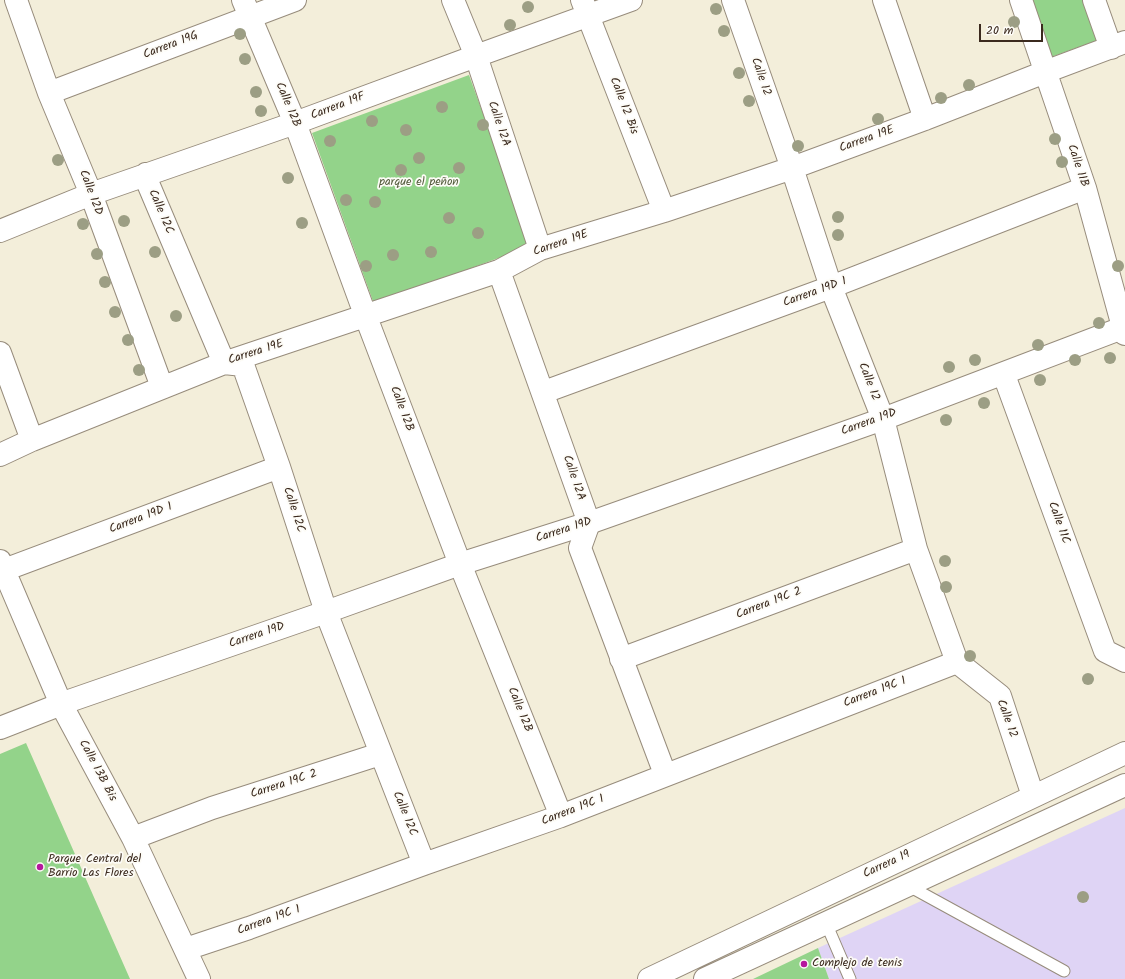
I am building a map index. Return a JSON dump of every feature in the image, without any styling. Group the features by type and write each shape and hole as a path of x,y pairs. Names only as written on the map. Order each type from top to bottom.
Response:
{"street":[{"name":"Calle 12D","path":"16,0 49,93 90,194 162,387"},
{"name":"Carrera 19G","path":"49,93 246,8 294,0"},
{"name":"Calle 12A","path":"453,0 476,56 540,249"},
{"name":"Carrera 19F","path":"0,231 90,194 295,123 476,56 585,8 631,0"},
{"name":"Calle 12","path":"733,0 792,168 831,287 883,419 916,549 957,662 1000,696 1033,796"},
{"path":"884,0 926,120"},
{"name":"Calle 11B","path":"1022,0 1085,188 1124,330"},
{"path":"1094,0 1118,45"},
{"name":"Calle 12B","path":"246,8 295,123 366,317 460,564 561,816"},
{"name":"Calle 12 Bis","path":"585,8 664,211"},
{"name":"Carrera 19E","path":"0,455 32,440 224,363 366,317 499,271 540,249 664,211 792,168 926,120 1045,72 1118,45"},
{"name":"Calle 12C","path":"146,174 147,181 224,363 243,365 279,467 326,612 424,864"},
{"name":"Carrera 19D 1","path":"544,392 831,287 1085,188"},
{"name":"Calle 12A","path":"499,271 544,392 589,523"},
{"name":"Carrera 19D","path":"0,728 61,704 460,564 589,523 883,419 1124,330"},
{"path":"0,353 32,440"},
{"name":"Calle 11C","path":"1004,375 1105,651 1125,661"},
{"name":"Carrera 19D 1","path":"2,565 279,467"},
{"path":"589,523 580,548 664,774"},
{"name":"Carrera 19C 2","path":"621,659 916,549"},
{"name":"Calle 13B Bis","path":"2,565 61,704 133,838 186,948 199,979"},
{"name":"Carrera 19C 1","path":"186,948 249,928 561,816 664,774 957,662"},
{"name":"Carrera 19","path":"649,979 1125,753"},
{"name":"Carrera 19C 2","path":"133,838 187,816 380,754"},
{"path":"705,979 1125,785"}],"lane":[{"path":"907,885 1064,971"},
{"path":"826,923 850,979"}],"shaded area":[{"path":"1125,808 1125,979 829,979 818,948"}],"green space":[{"path":"1020,0 1088,0 1101,39 1040,61"},
{"name":"parque el peñon","path":"469,75 531,246 374,304 312,133"},
{"name":"Parque Central del Barrio Las Flores","path":"26,743 130,979 0,979 0,754"},
{"name":"Complejo de tenis","path":"818,948 829,979 753,979"}],"place":[{"name":"Parque Central del Barrio Las Flores","path":"40,867"},
{"name":"Complejo de tenis","path":"804,964"}]}
